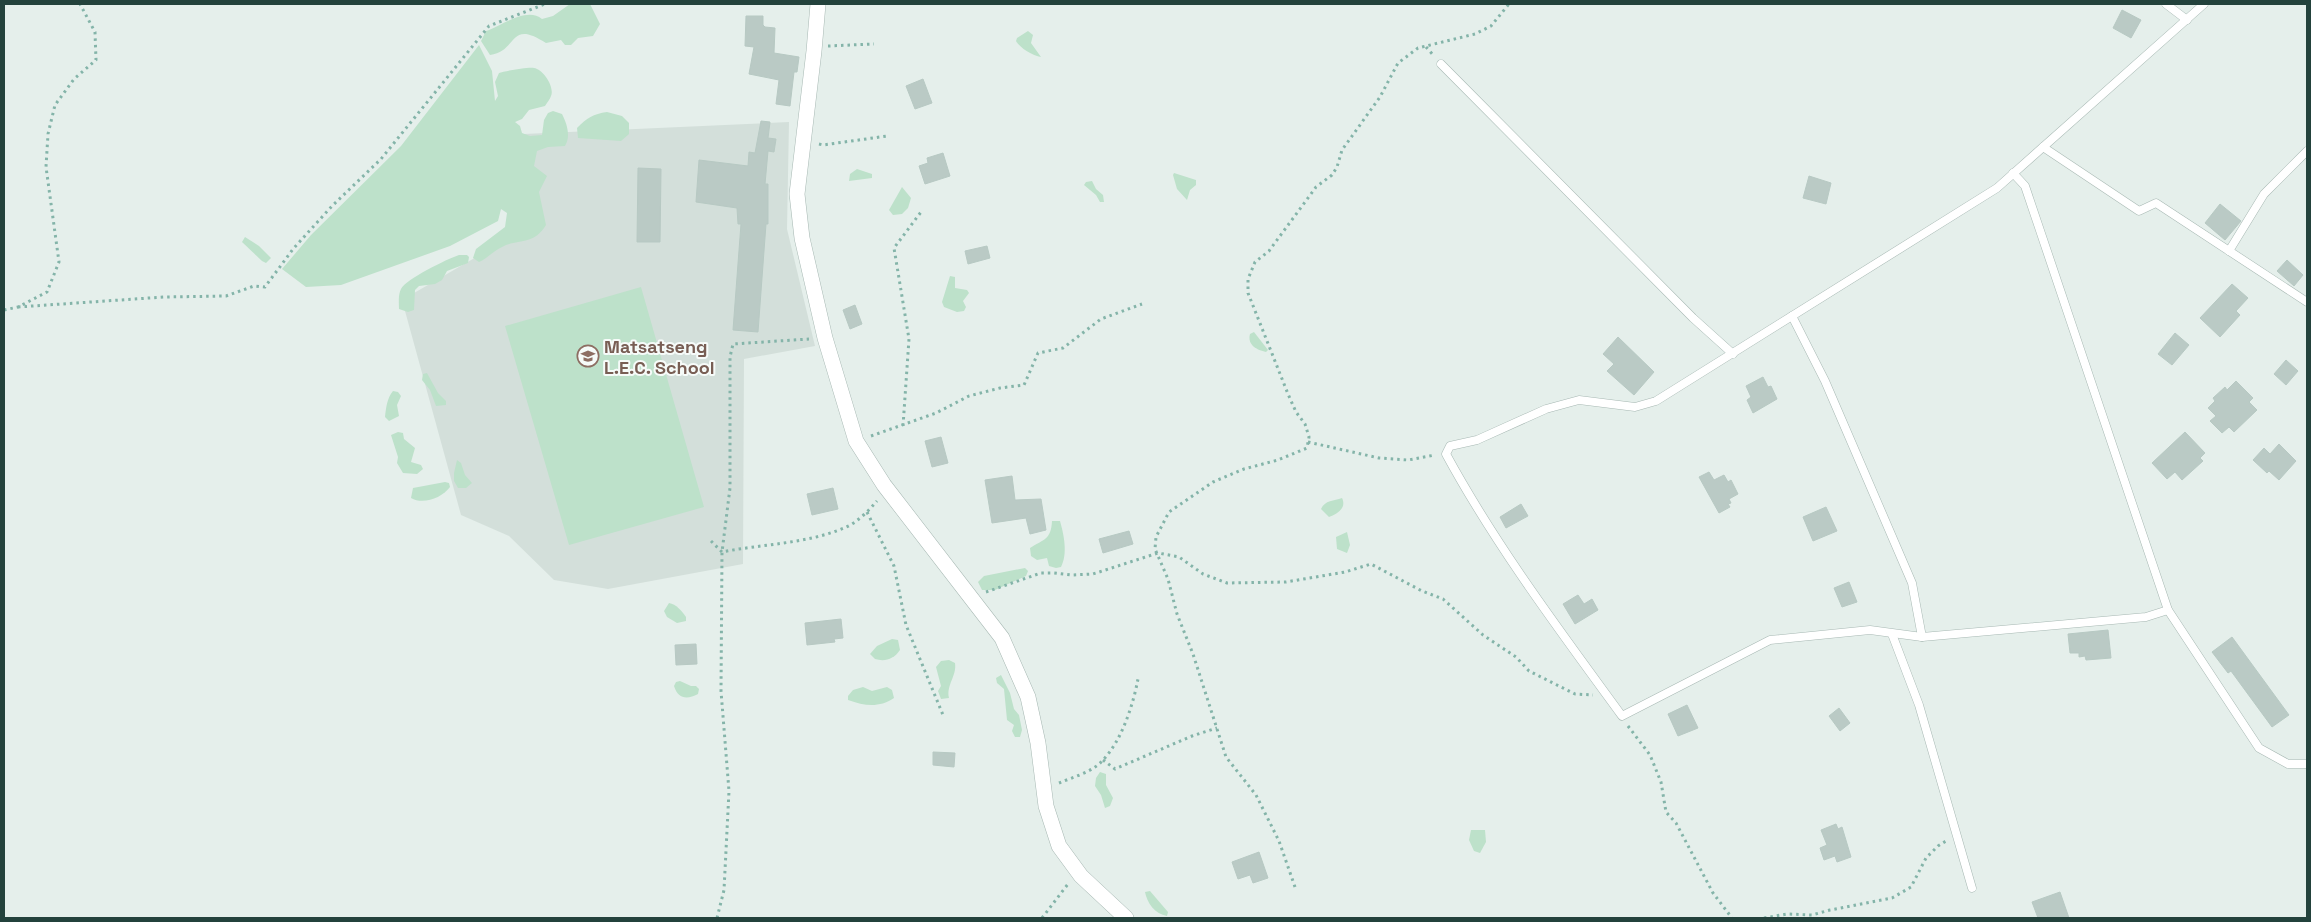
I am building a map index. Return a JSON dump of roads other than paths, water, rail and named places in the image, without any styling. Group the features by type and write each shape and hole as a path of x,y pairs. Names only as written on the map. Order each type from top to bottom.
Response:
{"street":[{"path":"818,4 815,45 797,194 802,238 825,338 856,441 884,485 1002,638 1028,697 1038,743 1046,806 1059,846 1077,871 1126,918"}],"lane":[{"path":"2166,4 2187,20"},
{"path":"2168,610 2146,617 1922,637 1870,630 1770,640 1622,716 1467,492 1446,454 1450,446 1477,440 1546,409 1579,400 1635,407 1656,401 1997,188 2204,4"},
{"path":"1441,64 1693,318 1733,354"},
{"path":"2043,147 2139,211 2156,203 2307,302"},
{"path":"2229,251 2264,194 2307,151"},
{"path":"2013,173 2025,186 2168,610 2259,748 2288,764 2307,764"},
{"path":"1792,316 1825,381 1912,583 1922,637"},
{"path":"1892,634 1919,705 1972,888"}],"place":[{"name":"Matsatseng L.E.C. School","path":"588,356"}]}
